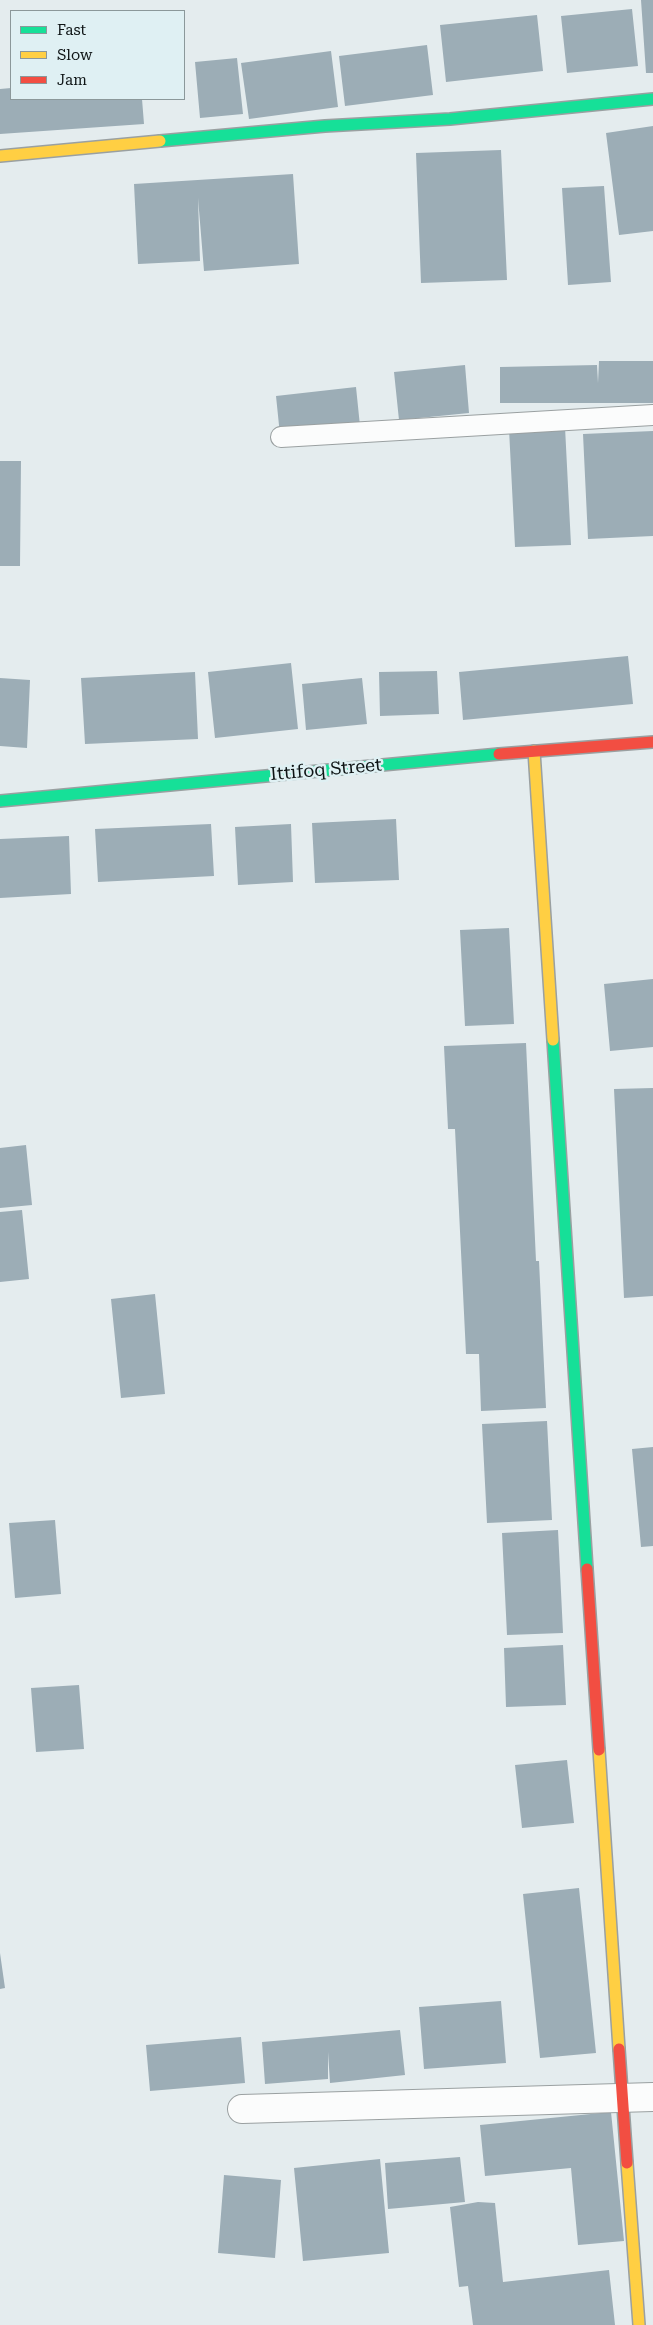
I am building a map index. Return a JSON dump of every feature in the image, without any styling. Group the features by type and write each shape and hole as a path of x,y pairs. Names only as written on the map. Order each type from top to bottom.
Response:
{"street":[{"path":"0,156 325,126 450,119 653,99"},
{"name":"Ittifoq Street","path":"0,801 534,751 653,742"},
{"path":"534,751 622,2099 639,2325"},
{"path":"242,2109 653,2097"}],"lane":[{"path":"280,437 653,415"}],"building":[{"path":"641,0 653,0 653,73 646,73"},
{"path":"632,9 638,66 567,73 561,16"},
{"path":"537,15 543,71 446,82 440,25"},
{"path":"427,45 433,95 345,106 339,56"},
{"path":"331,51 338,107 249,119 241,63"},
{"path":"237,58 243,114 200,118 195,62"},
{"path":"10,88 10,100 142,100 144,124 0,134 0,89"},
{"path":"653,126 653,231 619,235 606,133"},
{"path":"501,150 507,280 421,283 416,153"},
{"path":"293,174 299,264 204,271 198,198 200,261 138,264 134,184"},
{"path":"604,186 611,282 568,285 562,188"},
{"path":"599,361 653,361 653,403 500,403 500,367 597,365 598,383"},
{"path":"465,365 469,413 399,420 394,372"},
{"path":"356,387 360,426 280,435 276,396"},
{"path":"565,427 571,545 515,547 509,429"},
{"path":"653,431 653,536 588,539 583,434"},
{"path":"0,461 21,461 20,566 0,566"},
{"path":"628,656 633,704 463,720 459,672"},
{"path":"291,663 298,729 215,738 208,672"},
{"path":"437,671 439,714 380,716 379,672"},
{"path":"195,672 198,739 85,744 81,678"},
{"path":"0,678 30,680 27,748 0,746"},
{"path":"362,678 367,724 306,730 302,684"},
{"path":"396,819 399,880 315,883 312,823"},
{"path":"211,824 214,876 98,882 95,829"},
{"path":"291,824 293,882 238,885 235,827"},
{"path":"69,836 71,894 0,898 0,839"},
{"path":"509,928 514,1024 465,1026 460,930"},
{"path":"653,979 653,1047 610,1051 604,984"},
{"path":"526,1043 536,1261 539,1261 546,1408 481,1411 479,1354 466,1354 455,1129 448,1129 444,1046"},
{"path":"653,1088 653,1296 624,1298 614,1089"},
{"path":"26,1145 32,1205 0,1208 0,1148"},
{"path":"22,1210 29,1279 0,1282 0,1212"},
{"path":"155,1294 165,1394 121,1398 111,1299"},
{"path":"547,1421 552,1520 487,1523 482,1424"},
{"path":"653,1447 653,1546 641,1547 632,1449"},
{"path":"55,1520 61,1594 15,1598 9,1523"},
{"path":"558,1530 563,1633 507,1635 502,1533"},
{"path":"563,1645 566,1705 506,1707 504,1648"},
{"path":"79,1685 84,1749 36,1752 31,1688"},
{"path":"567,1760 574,1823 522,1828 515,1765"},
{"path":"579,1888 596,2053 540,2058 523,1894"},
{"path":"0,1953 5,1988 0,1989"},
{"path":"501,2001 506,2063 424,2069 419,2007"},
{"path":"400,2030 405,2075 330,2083 328,2052 328,2079 265,2084 262,2042"},
{"path":"241,2037 245,2083 150,2091 146,2045"},
{"path":"611,2112 624,2241 578,2245 571,2168 485,2176 480,2125"},
{"path":"460,2157 465,2202 388,2209 385,2163"},
{"path":"380,2159 389,2253 303,2261 294,2168"},
{"path":"224,2175 281,2180 275,2258 218,2253"},
{"path":"478,2202 495,2203 503,2282 609,2270 615,2325 473,2325 468,2286 459,2287 450,2207"}],"traffic: fast":[{"path":"160,141 325,126 450,119 653,99"},
{"path":"0,801 499,754"},
{"path":"553,1040 587,1569"}],"traffic: slow":[{"path":"0,156 160,141"},
{"path":"534,751 553,1040"},
{"path":"599,1750 619,2049"},
{"path":"627,2163 639,2325"}],"traffic: jam":[{"path":"499,754 653,742"},
{"path":"587,1569 599,1750"},
{"path":"619,2049 627,2163"}]}
